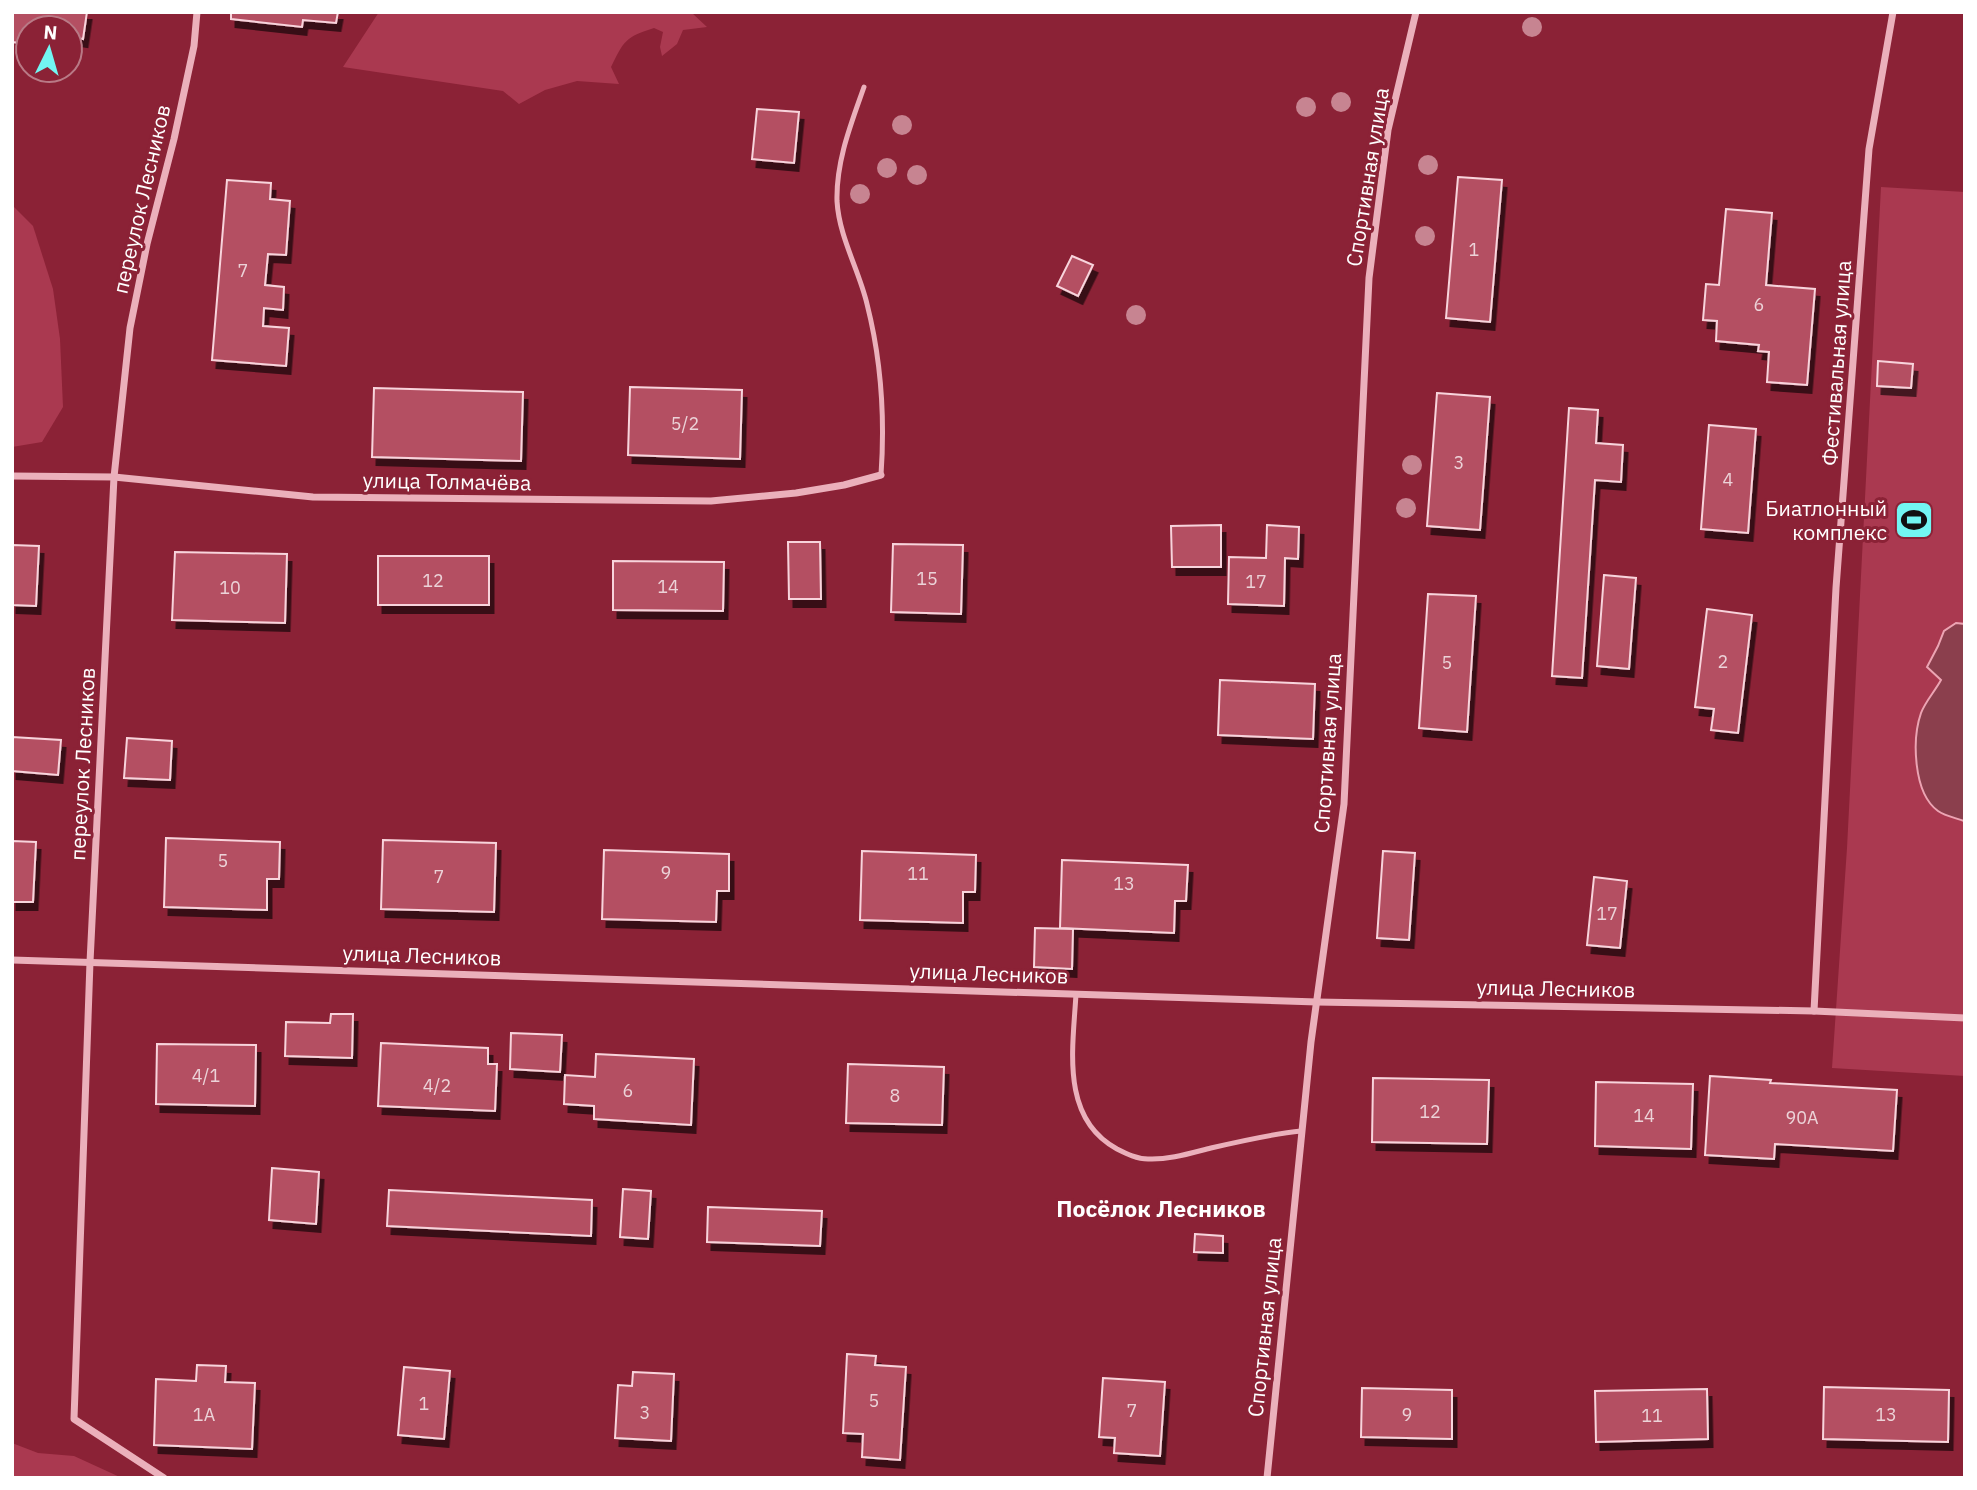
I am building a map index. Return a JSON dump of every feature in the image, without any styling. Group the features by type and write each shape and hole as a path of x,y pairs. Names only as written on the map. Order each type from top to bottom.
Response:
{"street":[{"name":"переулок Лесников","path":"164,1478 74,1419 90,962 114,477 130,328 194,46 197,12"},
{"name":"Спортивная улица","path":"1267,1478 1301,1131 1344,804 1369,278 1388,130 1416,12"},
{"name":"Фестивальная улица","path":"1814,1011 1836,588 1869,149 1893,12"},
{"name":"улица Толмачёва","path":"12,476 114,477 313,497 711,501 796,493 844,485 881,475"},
{"name":"улица Лесников","path":"12,960 1317,1002 1814,1011 1965,1018"}],"lane":[{"path":"864,87 840,164 838,204 843,232 867,304 877,355 883,438 881,475"},
{"path":"1076,994 1072,1056 1076,1096 1092,1130 1106,1143 1129,1156 1147,1159 1179,1156 1268,1135 1301,1131"}],"shaded area":[{"path":"379,12 688,12 707,27 683,30 677,44 662,56 660,47 663,32 654,28 637,34 623,46 611,67 619,84 577,81 545,90 519,104 503,91 343,67"},
{"name":"Биатлонный комплекс","path":"1881,187 1965,192 1965,1076 1832,1068 1847,848"},
{"path":"12,205 33,226 53,289 60,339 63,407 42,442 12,447"},
{"path":"1956,623 1965,624 1964,821 1941,813 1930,803 1919,779 1916,751 1921,713 1941,680 1927,667 1944,631"},
{"path":"12,1443 38,1453 74,1456 122,1478 12,1478"}],"building":[{"path":"12,12 87,12 84,32 84,14 14,14 12,42"},
{"path":"231,12 338,12 336,23 303,20 302,27 231,19"},
{"path":"757,109 799,112 794,163 752,159"},
{"path":"1458,177 1502,180 1490,322 1446,318"},
{"path":"227,180 271,183 270,199 290,201 286,255 268,254 265,285 284,287 283,310 264,308 263,326 289,328 286,366 212,360"},
{"path":"1726,209 1772,213 1766,285 1815,289 1807,385 1767,382 1769,352 1758,351 1759,345 1716,341 1717,321 1703,320 1706,284 1719,285"},
{"path":"1072,256 1093,265 1078,296 1057,286"},
{"path":"1878,361 1913,364 1911,388 1877,386"},
{"path":"630,387 742,390 740,459 628,455"},
{"path":"374,388 523,392 521,461 372,457"},
{"path":"1437,393 1490,397 1480,530 1427,526"},
{"path":"1569,408 1598,410 1596,443 1623,445 1621,482 1595,480 1582,678 1552,676"},
{"path":"1709,425 1756,429 1748,533 1701,529"},
{"path":"1221,525 1221,567 1172,567 1171,526"},
{"path":"1267,525 1299,527 1298,559 1285,558 1284,606 1228,604 1229,557 1266,558"},
{"path":"788,542 820,542 821,599 789,599"},
{"path":"893,544 963,545 961,614 891,612"},
{"path":"12,545 39,546 36,606 12,605"},
{"path":"175,552 287,554 285,623 172,620"},
{"path":"378,556 489,556 489,605 378,605"},
{"path":"613,561 724,562 723,611 613,610"},
{"path":"1604,575 1636,578 1629,669 1597,666"},
{"path":"1428,594 1476,596 1467,732 1419,728"},
{"path":"1707,609 1752,615 1738,733 1711,730 1714,709 1695,707"},
{"path":"1220,680 1315,684 1313,739 1218,735"},
{"path":"12,737 61,740 58,775 12,771"},
{"path":"127,738 172,741 170,780 124,778"},
{"path":"166,838 280,842 279,879 267,879 267,910 164,907"},
{"path":"383,840 496,843 494,912 381,909"},
{"path":"12,841 36,842 33,902 12,902"},
{"path":"604,850 729,854 729,891 717,891 716,922 602,919"},
{"path":"862,851 976,855 975,892 963,892 963,923 860,920"},
{"path":"1383,851 1415,853 1409,940 1377,938"},
{"path":"1062,860 1188,865 1186,901 1175,901 1174,933 1060,928"},
{"path":"1594,877 1627,881 1620,948 1587,945"},
{"path":"1035,928 1073,929 1072,969 1034,967"},
{"path":"331,1014 353,1014 352,1058 285,1056 286,1022 330,1023"},
{"path":"511,1033 562,1035 560,1072 510,1069"},
{"path":"381,1043 488,1048 488,1064 497,1064 495,1111 378,1106"},
{"path":"157,1044 256,1045 255,1106 156,1104"},
{"path":"596,1054 694,1059 691,1125 594,1119 594,1106 564,1104 565,1075 595,1077"},
{"path":"848,1064 944,1067 942,1125 846,1123"},
{"path":"1710,1076 1771,1080 1770,1083 1897,1090 1893,1151 1775,1144 1774,1159 1705,1155"},
{"path":"1373,1078 1489,1080 1487,1144 1372,1142"},
{"path":"1596,1082 1693,1084 1691,1149 1595,1146"},
{"path":"272,1168 319,1172 316,1224 269,1220"},
{"path":"623,1189 651,1191 648,1239 620,1237"},
{"path":"389,1190 592,1200 591,1236 387,1226"},
{"path":"708,1207 822,1211 820,1246 707,1242"},
{"path":"1195,1234 1223,1236 1223,1253 1194,1252"},
{"path":"847,1354 876,1356 875,1365 906,1367 900,1460 862,1457 863,1434 843,1433"},
{"path":"197,1365 226,1366 225,1382 255,1383 252,1449 154,1445 156,1379 196,1381"},
{"path":"404,1367 450,1371 444,1439 398,1435"},
{"path":"633,1372 674,1374 671,1441 615,1438 618,1385 632,1386"},
{"path":"1103,1378 1165,1382 1160,1456 1114,1453 1115,1438 1099,1437"},
{"path":"1824,1387 1949,1390 1948,1442 1823,1439"},
{"path":"1362,1388 1452,1390 1452,1439 1361,1437"},
{"path":"1707,1389 1708,1439 1596,1442 1595,1391"}],"place":[{"name":"Биатлонный комплекс","path":"1914,520"}],"district":[{"name":"Посёлок Лесников","path":"1161,1208"}]}
